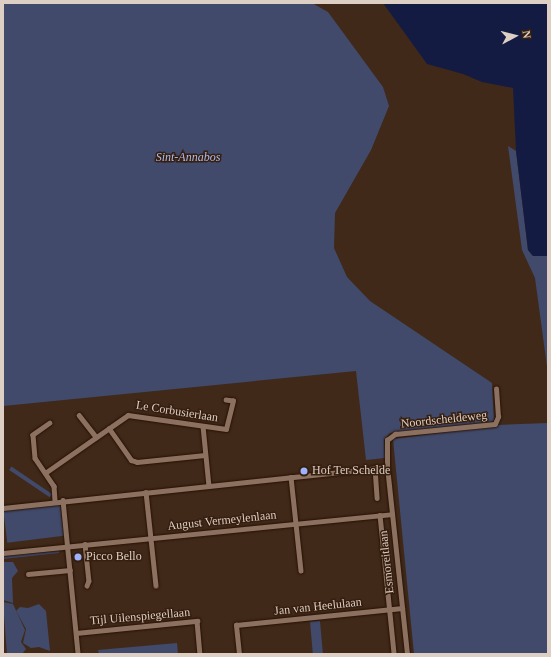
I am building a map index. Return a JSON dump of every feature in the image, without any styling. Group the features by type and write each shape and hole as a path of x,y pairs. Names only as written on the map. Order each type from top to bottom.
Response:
{"street":[{"name":"Noordscheldeweg","path":"387,467 386,443 392,435 496,424 498,417 496,389"},
{"name":"Le Corbusierlaan","path":"45,473 109,428 133,414 224,430 227,428 232,401 226,400"},
{"path":"79,415 96,438"},
{"path":"50,423 33,435 35,458 54,486 55,500"},
{"path":"203,426 208,486"},
{"path":"109,428 131,460 137,462 205,455"},
{"path":"3,508 55,500 208,486 387,467"},
{"name":"Esmoreitlaan","path":"387,467 407,654"},
{"path":"375,468 377,498"},
{"path":"291,477 301,570"},
{"name":"August Vermeylenlaan","path":"146,492 156,585"},
{"path":"63,500 78,654"},
{"name":"August Vermeylenlaan","path":"3,553 392,514"},
{"name":"Esmoreitlaan","path":"380,515 394,654"},
{"path":"86,544 89,581 87,586"},
{"path":"28,574 70,570"},
{"name":"Jan van Heelulaan","path":"239,654 236,625 402,608"},
{"name":"Tijl Uilenspiegellaan","path":"76,633 197,621 200,654"}],"green space":[{"name":"Sint-Annabos","path":"3,3 312,3 328,12 383,87 389,106 371,150 335,213 334,248 347,277 370,301 492,383 494,420 491,423 390,433 384,440 385,458 366,460 356,371 3,406"},
{"path":"508,146 516,151 528,250 533,256 548,256 548,374 535,278 522,250"},
{"path":"548,423 548,654 414,654 393,439 498,425"},
{"path":"11,467 52,494 50,497 9,470"},
{"path":"60,504 64,536 7,543 3,511"},
{"path":"59,551 59,553 3,559 3,556"},
{"path":"3,562 13,562 18,571 12,578 13,603 3,600"},
{"path":"3,602 13,604 25,630 21,642 26,649 22,654 7,654"},
{"path":"39,604 46,611 50,651 39,647 31,648 23,643 26,629 16,611 20,607 28,608"},
{"path":"320,621 323,654 313,654 310,622"},
{"path":"177,643 178,654 99,654 98,650"}],"shaded area":[{"path":"383,3 548,3 548,256 533,256 528,250 516,151 513,88 482,82 463,74 427,64"}],"place":[{"name":"Hof Ter Schelde","path":"304,471"},
{"name":"Picco Bello","path":"78,557"}]}
